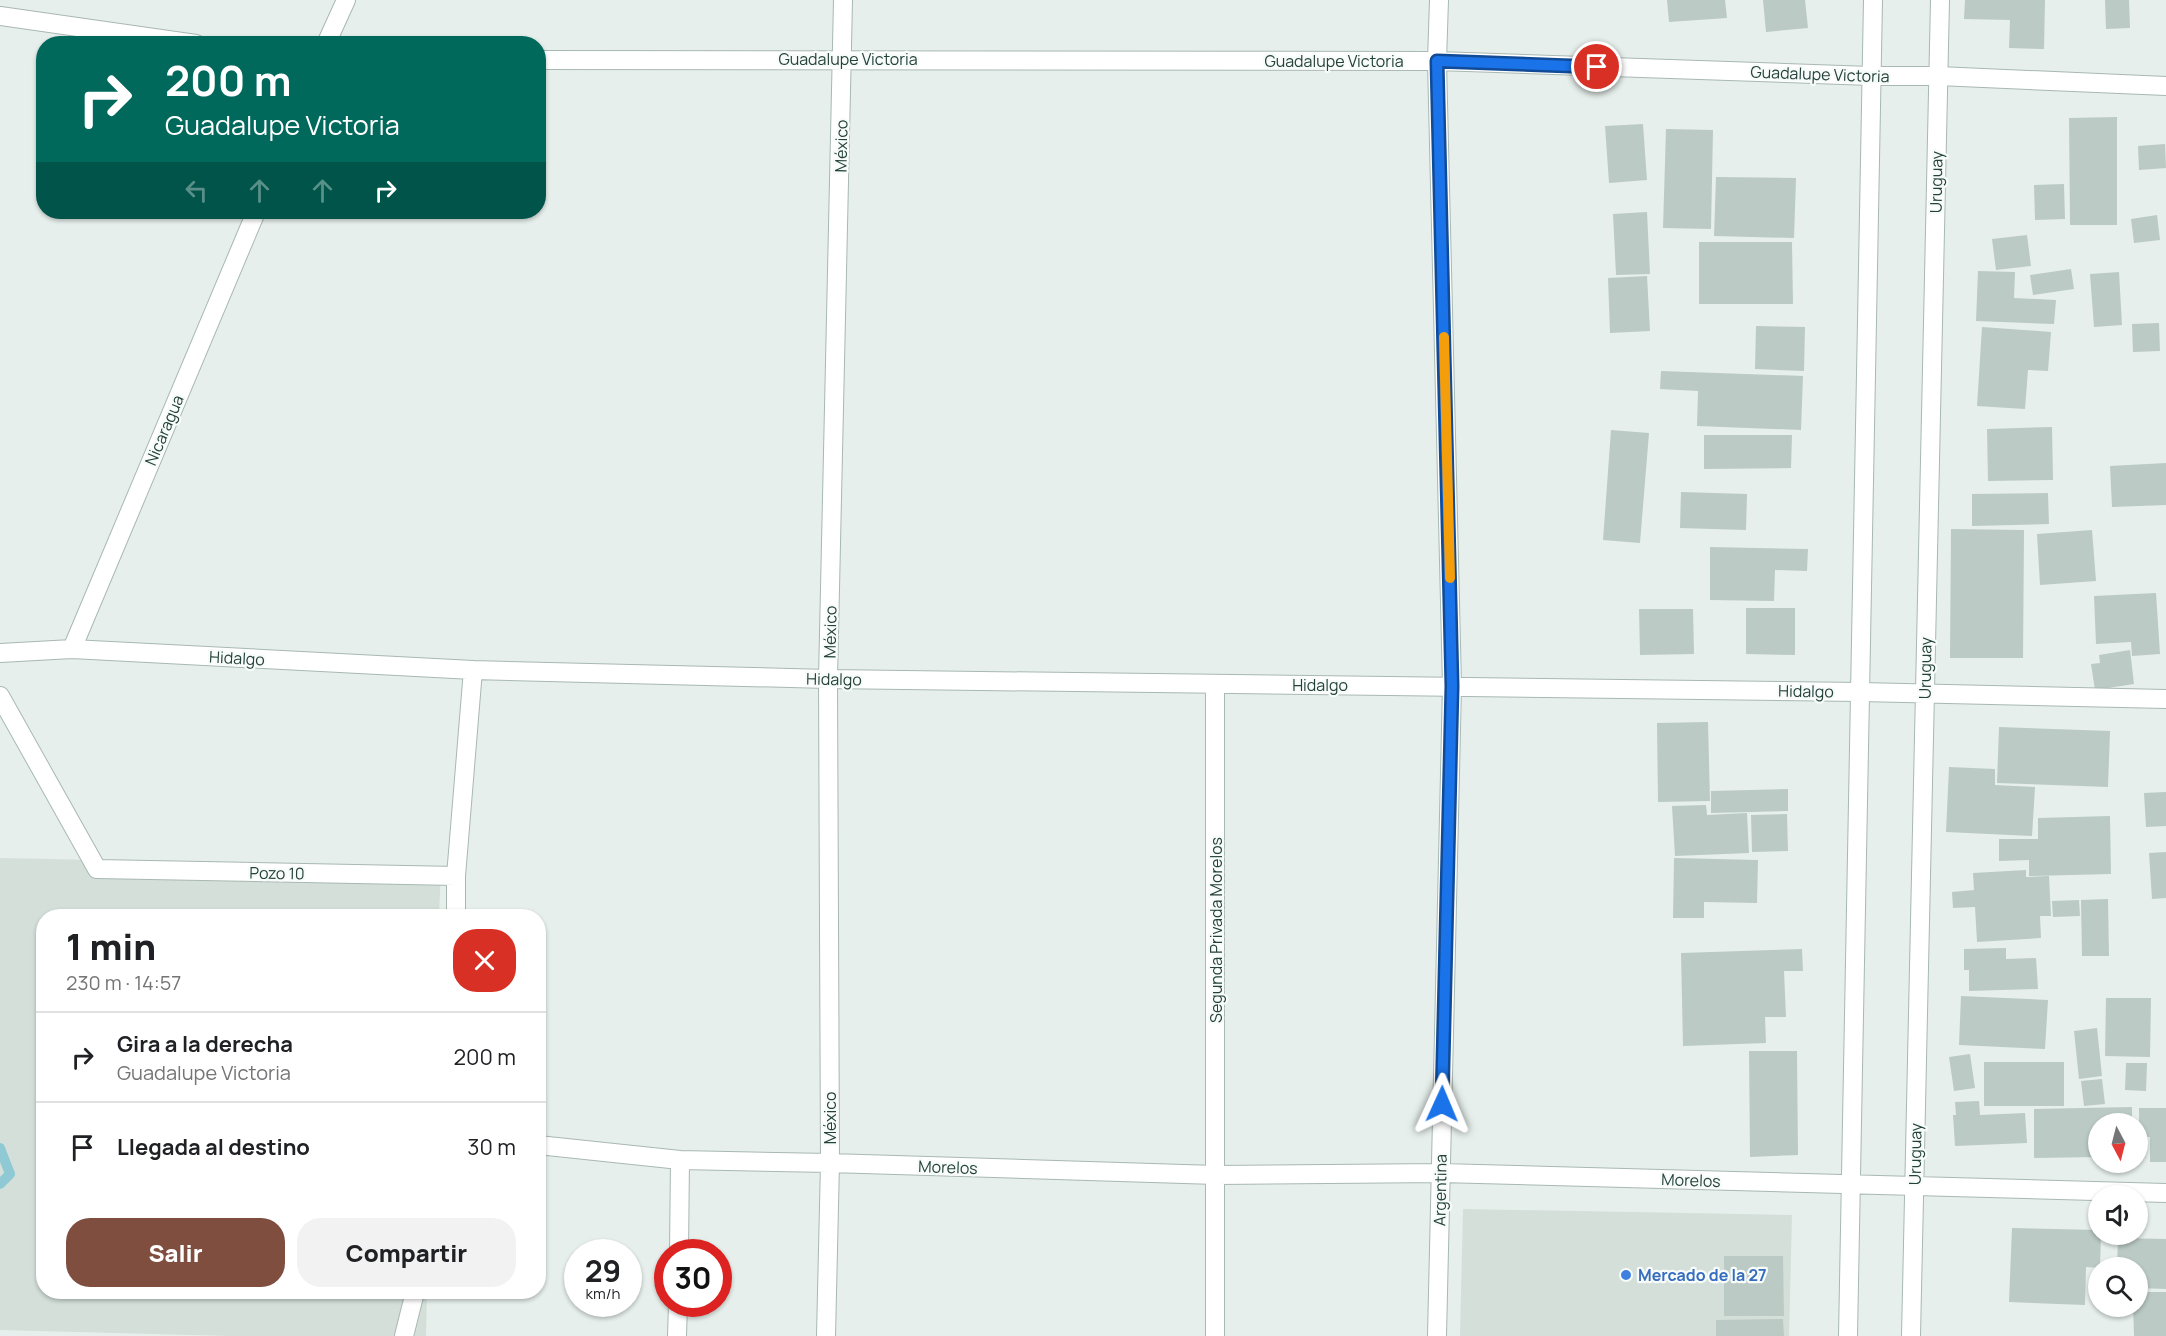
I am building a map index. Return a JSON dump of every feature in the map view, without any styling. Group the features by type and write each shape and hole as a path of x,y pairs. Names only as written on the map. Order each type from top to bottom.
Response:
{"street":[{"path":"330,36 346,0"},
{"name":"México","path":"826,1336 830,1163 828,679 843,0"},
{"name":"Argentina","path":"1437,1336 1452,686 1437,61 1439,0"},
{"path":"1848,1336 1873,0"},
{"name":"Uruguay","path":"1911,1336 1940,0"},
{"path":"0,16 140,36"},
{"name":"Guadalupe Victoria","path":"546,60 1437,61 1871,76 1938,76 2166,86"},
{"name":"Nicaragua","path":"72,649 253,219"},
{"name":"Hidalgo","path":"0,653 72,649 473,670 828,679 1861,692 2166,699"},
{"path":"456,909 456,876 473,670"},
{"name":"Segunda Privada Morelos","path":"1215,685 1216,1175"},
{"name":"Pozo 10","path":"0,696 97,869 456,876"},
{"name":"Morelos","path":"546,1146 680,1161 830,1163 1216,1175 1441,1173 2166,1194"},
{"path":"679,1239 680,1161"},
{"path":"1215,1336 1216,1175"},
{"path":"404,1336 413,1299"},
{"path":"677,1336 678,1317"}],"shaded area":[{"path":"0,858 441,867 439,909 36,909 36,1299 427,1299 426,1336 230,1336 0,1330"},
{"name":"Mercado de la 27","path":"1463,1209 1792,1215 1789,1336 1460,1336"}],"building":[{"path":"1667,0 1725,0 1727,18 1669,22"},
{"path":"1763,0 1805,0 1808,28 1766,32"},
{"path":"1965,0 2045,0 2044,49 2009,48 2010,20 1964,19"},
{"path":"2105,0 2129,0 2130,28 2106,29"},
{"path":"2117,117 2117,225 2070,225 2069,118"},
{"path":"1643,124 1647,180 1609,183 1605,126"},
{"path":"1666,129 1713,130 1711,229 1663,228"},
{"path":"2165,144 2166,168 2139,170 2138,146"},
{"path":"1716,177 1796,178 1794,238 1714,236"},
{"path":"2064,184 2065,219 2035,220 2034,185"},
{"path":"1647,212 1650,274 1616,275 1613,214"},
{"path":"2157,215 2160,240 2134,243 2131,219"},
{"path":"2027,235 2031,266 1996,270 1992,239"},
{"path":"1699,242 1792,242 1793,304 1699,304"},
{"path":"2071,269 2074,289 2033,295 2030,275"},
{"path":"1978,271 2015,272 2014,298 2056,300 2054,324 1976,321"},
{"path":"2119,272 2122,325 2094,327 2090,274"},
{"path":"1647,276 1650,331 1610,333 1608,278"},
{"path":"2159,323 2160,351 2133,352 2132,324"},
{"path":"1756,326 1805,327 1804,371 1755,369"},
{"path":"1982,327 2051,332 2048,371 2028,370 2025,409 1977,406"},
{"path":"1661,371 1803,376 1801,430 1697,426 1698,391 1660,389"},
{"path":"2052,427 2053,480 1988,481 1987,429"},
{"path":"1611,430 1649,433 1640,543 1603,540"},
{"path":"1704,435 1792,435 1791,468 1704,469"},
{"path":"2166,463 2166,505 2112,507 2110,466"},
{"path":"1681,492 1747,494 1746,530 1680,528"},
{"path":"2048,493 2049,524 1972,526 1972,494"},
{"path":"1951,529 2024,530 2023,658 1950,658"},
{"path":"2092,530 2096,581 2040,585 2037,534"},
{"path":"1710,547 1808,549 1807,571 1775,570 1774,601 1710,600"},
{"path":"2156,593 2160,654 2132,656 2131,642 2096,644 2094,596"},
{"path":"1746,608 1795,608 1795,655 1746,654"},
{"path":"1639,609 1693,609 1694,654 1640,655"},
{"path":"2130,650 2134,684 2095,690 2091,664 2100,663 2099,655"},
{"path":"1708,722 1710,801 1658,802 1657,723"},
{"path":"1999,727 2110,731 2108,787 1997,783"},
{"path":"1949,767 1995,769 1995,785 2035,787 2032,836 1946,832"},
{"path":"1788,789 1788,811 1711,813 1711,791"},
{"path":"2166,792 2166,826 2146,827 2144,793"},
{"path":"1706,805 1707,815 1747,813 1749,853 1675,856 1672,806"},
{"path":"1787,814 1788,851 1752,852 1751,815"},
{"path":"2110,816 2111,874 2029,876 2029,860 1999,861 1999,839 2038,839 2038,818"},
{"path":"2166,852 2166,898 2152,899 2149,853"},
{"path":"1674,858 1758,860 1757,903 1704,902 1704,918 1673,918"},
{"path":"2026,870 2026,877 2049,876 2051,916 2040,916 2041,938 1977,942 1975,907 1953,908 1952,892 1974,890 1973,873"},
{"path":"2108,899 2109,956 2082,956 2081,900"},
{"path":"2079,900 2080,916 2053,917 2052,901"},
{"path":"2006,948 2006,959 2036,958 2038,989 1969,991 1969,970 1964,970 1964,949"},
{"path":"1802,949 1803,971 1784,971 1786,1017 1765,1017 1766,1043 1683,1046 1681,953"},
{"path":"1961,996 2048,1000 2045,1049 1959,1045"},
{"path":"2106,998 2151,998 2150,1057 2105,1056"},
{"path":"2097,1028 2102,1076 2079,1079 2074,1031"},
{"path":"1749,1051 1797,1051 1798,1155 1750,1157"},
{"path":"1970,1054 1975,1088 1954,1091 1949,1057"},
{"path":"1984,1062 2064,1062 2064,1106 1984,1106"},
{"path":"2126,1063 2147,1063 2146,1091 2125,1090"},
{"path":"2102,1079 2105,1104 2084,1106 2081,1081"},
{"path":"1979,1101 1980,1115 2025,1113 2027,1143 1955,1146 1953,1115 1956,1115 1955,1102"},
{"path":"2132,1107 2132,1113 2088,1113 2088,1157 2034,1158 2034,1109"},
{"path":"2139,1108 2166,1108 2166,1162 2150,1162 2148,1113 2139,1113"},
{"path":"2012,1228 2088,1230 2088,1245 2101,1245 2100,1257 2088,1257 2085,1305 2009,1302"},
{"path":"2148,1239 2166,1239 2166,1289 2148,1288 2148,1257 2117,1257 2118,1245 2148,1245"},
{"path":"1724,1256 1783,1256 1784,1316 1724,1316"},
{"path":"2148,1292 2166,1292 2166,1336 2134,1336 2133,1317 2148,1317"},
{"path":"1783,1319 1784,1336 1716,1336 1716,1320"}],"waterway":[{"path":"0,1148 10,1174 0,1184"}],"slow traffic":[{"path":"1444,337 1450,578"}],"place":[{"name":"Mercado de la 27","path":"1626,1275"}],"route":[{"path":"1442,1104 1452,686 1437,61 1597,67"}]}
